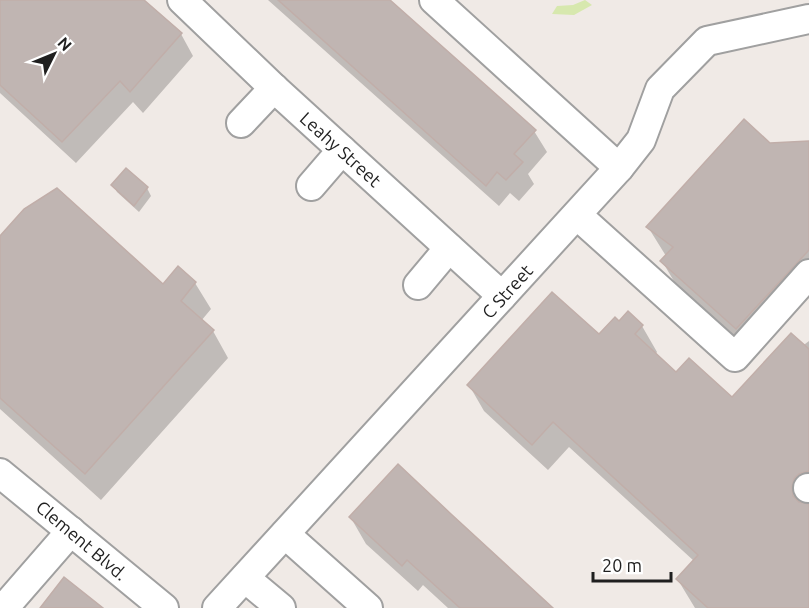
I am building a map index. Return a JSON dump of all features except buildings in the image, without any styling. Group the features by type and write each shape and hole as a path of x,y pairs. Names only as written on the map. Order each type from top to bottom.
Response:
{"street":[{"name":"Leahy Street","path":"182,0 274,88 502,296"},
{"path":"434,0 619,168"},
{"name":"C Street","path":"217,608 619,168 641,140 660,88 707,40 809,19"},
{"path":"241,123 274,88"},
{"path":"311,186 342,150"},
{"path":"577,214 735,357 809,274"},
{"path":"418,285 449,248"},
{"name":"Clement Blvd.","path":"0,473 164,608"},
{"path":"4,608 71,531"},
{"path":"285,534 368,608"},
{"path":"245,578 281,608"}],"green space":[{"path":"585,0 592,5 574,15 552,14 557,6 573,5"}]}
